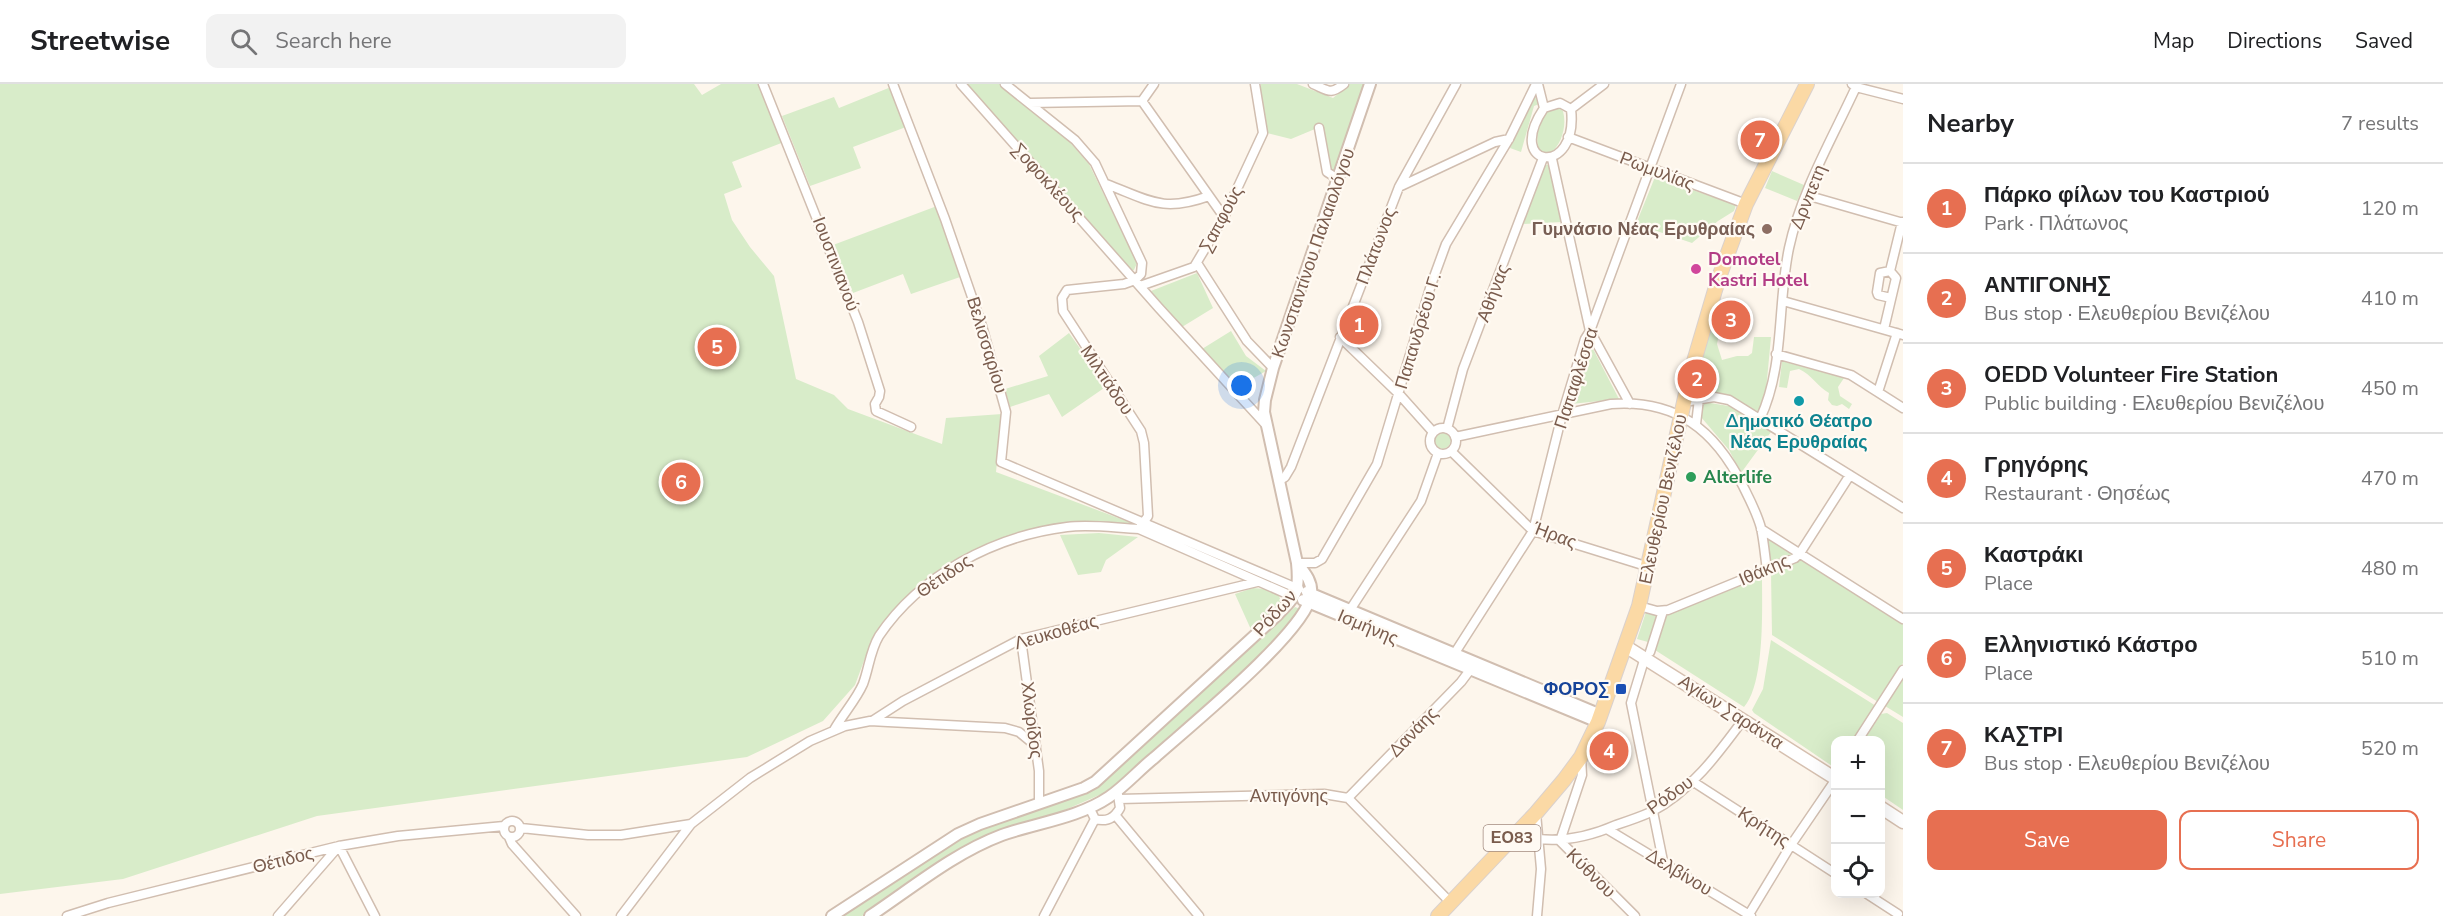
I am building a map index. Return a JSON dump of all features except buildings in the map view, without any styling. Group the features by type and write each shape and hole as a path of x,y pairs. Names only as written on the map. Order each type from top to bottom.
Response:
{"main road":[{"name":"Ελευθερίου Βενιζέλου","path":"1599,718 1639,606 1695,354 1718,280 1746,204 1807,84"},
{"name":"Αγίων Σαράντα","path":"1626,642 1831,768"},
{"name":"Αγίων Σαράντα","path":"1648,654 1743,720 1831,776"},
{"name":"ΕΟ83","path":"1438,916 1536,813 1581,757 1599,718"},
{"path":"1885,803 1903,814"},
{"path":"1885,810 1903,822"}],"street":[{"name":"Ιουστινιανού","path":"763,84 858,322 880,390 875,408 881,415 911,427"},
{"name":"Βελισσαρίου","path":"892,84 945,219 982,326 1006,412 1000,462 1142,526"},
{"name":"Σοφοκλέους","path":"961,84 1268,426"},
{"path":"1005,84 1079,144 1095,163 1142,263 1142,274 1138,283"},
{"path":"1142,101 1155,84"},
{"name":"Σαπφούς","path":"1255,84 1263,133 1224,217 1197,262 1218,299 1247,341 1274,368"},
{"path":"1313,84 1334,92 1344,84"},
{"name":"Κωνσταντίνου Παλαιολόγου","path":"1297,563 1264,400 1370,84"},
{"name":"Πλάτωνος","path":"1280,480 1286,477 1291,467 1399,187 1456,84"},
{"path":"1538,84 1544,108"},
{"name":"Παπανδρέου Γ.","path":"1297,563 1318,562 1328,551 1377,464 1443,252 1456,225 1509,139 1538,84"},
{"path":"1571,109 1560,103 1544,108 1533,135 1532,146 1536,154 1548,158 1558,155 1568,137 1571,109 1604,84"},
{"name":"Παπαφλέσσα","path":"1452,657 1533,531 1562,415 1585,339 1590,331 1682,84"},
{"path":"1854,86 1903,99"},
{"name":"Δρνπετη","path":"1760,419 1772,392 1790,244 1806,195 1854,86"},
{"path":"1030,103 1142,101"},
{"path":"1142,101 1224,217"},
{"path":"1319,128 1327,172 1338,179"},
{"name":"Ρωμυλίας","path":"1568,137 1746,204"},
{"path":"1399,187 1495,142 1509,139"},
{"path":"1548,158 1590,331 1630,404"},
{"name":"Αθήνας","path":"1447,429 1463,369 1548,158"},
{"path":"1106,184 1156,204 1186,203 1209,195"},
{"path":"1806,195 1902,223 1890,271"},
{"name":"Μιλτιάδου","path":"1142,526 1148,516 1148,504 1144,443 1141,431 1086,350 1061,307 1063,294 1071,289 1138,283 1188,270 1197,262"},
{"path":"1884,329 1896,278 1890,271"},
{"path":"1890,271 1880,273 1877,292 1878,295 1891,298"},
{"path":"1783,301 1900,334 1878,392"},
{"path":"1340,337 1433,432"},
{"path":"1776,354 1845,373 1903,408"},
{"path":"1455,437 1611,404 1682,409 1699,399 1714,397 1728,400 1903,508"},
{"path":"1696,424 1699,399"},
{"path":"1682,409 1728,458 1755,511 1761,529 1767,570"},
{"path":"1447,429 1455,437 1455,444 1451,451 1438,453 1430,444 1433,432 1447,429"},
{"name":"Ήρας","path":"1451,451 1533,531 1649,567"},
{"path":"1350,610 1421,501 1438,453"},
{"name":"Ιθάκης","path":"1663,611 1794,558 1800,553 1850,475"},
{"name":"Θέτιδος","path":"834,730 859,691 874,646 882,633 906,603 941,575 989,548 1035,532 1085,526 1128,529 1142,526"},
{"name":"Ισμήνης","path":"1142,526 1257,582 1350,610 1452,657"},
{"name":"Ισμήνης","path":"1142,526 1296,593"},
{"path":"1761,529 1903,619"},
{"name":"Ρόδων","path":"832,916 958,834 1095,782 1275,617 1296,593 1297,563"},
{"name":"Ρόδων","path":"875,915 977,846 1002,835 1117,796 1232,690 1285,636 1311,598 1307,576 1297,563"},
{"name":"Λευκοθέας","path":"870,722 903,701 1021,639 1257,582"},
{"name":"Ισμήνης","path":"1311,598 1599,718"},
{"path":"1639,606 1663,611 1631,703 1663,861"},
{"name":"Χλωρίδος","path":"1021,639 1036,746 1039,802"},
{"name":"Δανάης","path":"1348,798 1461,682 1473,666"},
{"path":"1861,736 1903,670"},
{"name":"Ρόδου","path":"1539,839 1560,841 1607,829 1652,811 1692,781 1721,751 1743,720"},
{"path":"621,916 691,824 750,777 834,730 870,722 1005,728 1019,732 1036,746"},
{"name":"Κύθνου","path":"1581,757 1582,776 1560,841 1635,916"},
{"name":"Κρήτης","path":"1692,781 1831,871"},
{"path":"1749,916 1791,845 1831,786"},
{"name":"Αντιγόνης","path":"1117,796 1324,794 1348,798 1451,903"},
{"path":"1095,819 1108,819 1116,816 1120,808 1117,796"},
{"path":"1089,807 1095,819"},
{"path":"1536,813 1540,890 1537,916"},
{"path":"1116,816 1199,916"},
{"path":"1044,916 1095,819"},
{"name":"Θέτιδος","path":"69,916 108,903 339,846 398,836 504,826 512,821 517,822 516,834"},
{"path":"504,826 505,834 621,835 691,824"},
{"name":"Δελβίνου","path":"1607,829 1663,861 1749,916"},
{"path":"516,834 512,844 576,916"},
{"path":"278,916 339,846 375,916"},
{"path":"1874,898 1899,912"}],"green space":[{"path":"0,84 694,84 702,95 721,84 759,84 784,142 732,162 742,187 724,194 732,220 750,247 774,276 796,379 834,395 848,409 942,444 946,418 1002,414 996,472 1137,525 1134,528 1067,523 1028,531 1003,539 945,568 891,614 868,650 855,685 823,721 747,757 317,816 123,879 0,894"},
{"path":"967,84 1000,84 1067,139 1089,164 1137,263 1134,270 1131,271"},
{"path":"1261,84 1297,84 1333,98 1350,84 1364,84 1335,173 1330,168 1315,129 1291,139 1267,133 1261,101"},
{"path":"891,87 906,127 853,147 861,168 810,186 782,116 834,97 839,108"},
{"path":"1533,97 1540,100 1539,104 1534,106 1521,152 1510,148"},
{"path":"1559,108 1563,111 1564,117 1564,129 1560,140 1550,154 1539,151 1538,135 1542,118 1549,110"},
{"path":"1544,165 1550,165 1562,222 1523,224"},
{"path":"1772,171 1804,185 1797,201 1765,188"},
{"path":"1655,177 1736,205 1734,211 1692,243 1636,224"},
{"path":"937,206 963,276 911,294 903,274 853,293 833,245"},
{"path":"1197,273 1213,308 1182,327 1151,291"},
{"path":"1717,311 1723,313 1717,344 1722,360 1748,356 1752,353 1754,337 1771,337 1765,401 1758,411 1730,397 1711,394 1699,371"},
{"path":"1231,331 1246,356 1266,371 1236,388 1202,349"},
{"path":"1069,333 1107,386 1062,417 1049,394 1010,407 1005,389 1048,376 1039,356"},
{"path":"1590,343 1619,399 1571,404"},
{"path":"1782,361 1844,378 1838,387 1840,396 1852,404 1849,409 1842,404 1832,405 1828,400 1829,393 1799,369 1790,371 1787,388 1779,387"},
{"path":"1704,402 1735,407 1771,432 1741,473 1729,450 1701,417"},
{"path":"1442,431 1448,434 1451,440 1448,446 1442,449 1436,446 1433,440 1436,434"},
{"path":"1099,533 1138,537 1106,560 1101,572 1078,575 1060,535"},
{"path":"1769,538 1792,552 1791,555 1770,563 1766,539"},
{"path":"1802,560 1903,624 1903,663 1878,702 1772,635 1771,573"},
{"path":"1762,577 1759,663 1751,696 1744,707 1655,648 1667,615"},
{"path":"1253,588 1266,589 1278,594 1281,601 1280,608 1253,634 1235,594"},
{"path":"1295,607 1300,609 1300,613 1252,667 1158,750 1104,793 1058,813 981,839 953,854 862,916 838,916 936,851 968,834 1100,782"},
{"path":"1646,612 1658,616 1648,642 1637,639"},
{"path":"1771,640 1876,706 1857,736 1831,736 1831,765 1754,713 1752,710 1763,689"},
{"path":"1903,677 1903,717 1885,706"},
{"path":"1887,713 1903,723 1903,810 1885,798 1885,736 1867,736 1881,714"}],"place":[{"name":"ΚΑΣΤΡΙ","path":"1760,140"},
{"name":"Γυμνάσιο Νέας Ερυθραίας","path":"1767,229"},
{"name":"Domotel Kastri Hotel","path":"1696,269"},
{"name":"OEDD Volunteer Fire Station","path":"1731,320"},
{"name":"Πάρκο φίλων του Καστριού","path":"1359,325"},
{"name":"Καστράκι","path":"717,347"},
{"name":"ΑΝΤΙΓΟΝΗΣ","path":"1697,379"},
{"name":"Δημοτικό Θέατρο Νέας Ερυθραίας","path":"1799,401"},
{"name":"Alterlife","path":"1691,477"},
{"name":"Ελληνιστικό Κάστρο","path":"681,482"},
{"name":"ΦΟΡΟΣ","path":"1621,689"},
{"name":"Γρηγόρης","path":"1609,751"}]}
